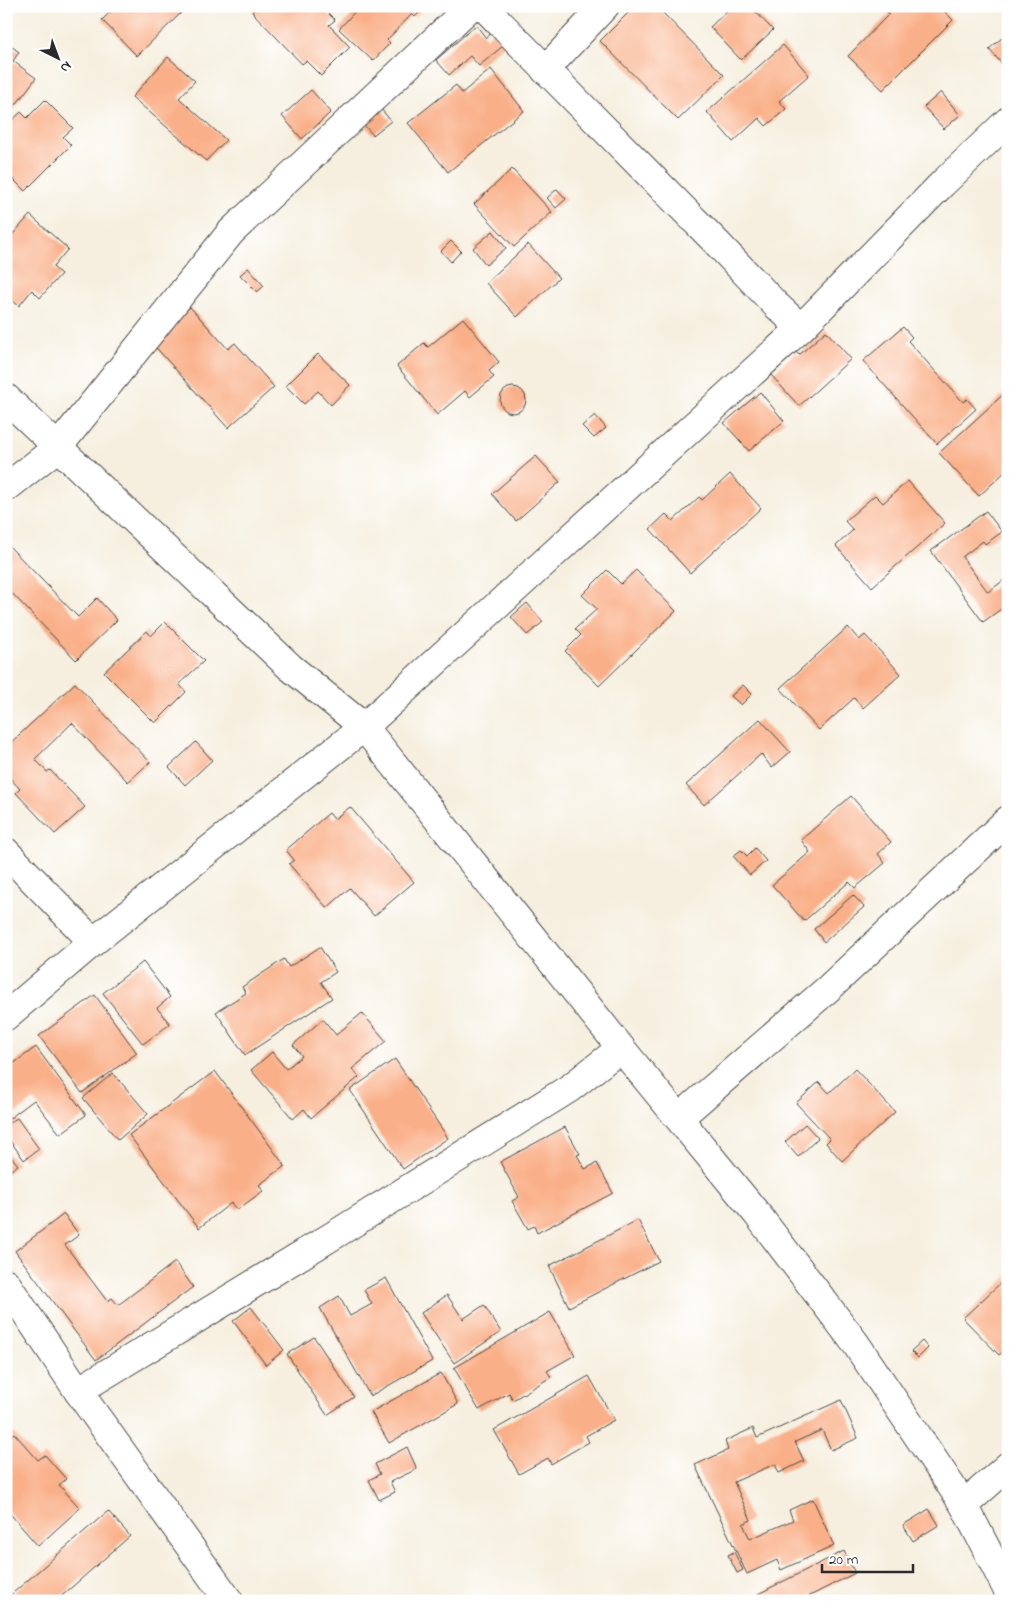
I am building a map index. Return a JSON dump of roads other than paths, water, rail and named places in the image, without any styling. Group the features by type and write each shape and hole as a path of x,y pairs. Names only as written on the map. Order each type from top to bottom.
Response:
{"street":[{"path":"6,488 58,447 231,232 471,6"},
{"path":"482,6 775,304 801,328"},
{"path":"545,70 605,6"},
{"path":"6,1016 93,942 364,727 801,328 942,184 1008,121"},
{"path":"6,398 290,667 364,727 757,1214 856,1344 964,1505 1008,1591"},
{"path":"679,1118 830,987 1008,820"},
{"path":"6,852 93,942"},
{"path":"78,1391 570,1088 622,1048"},
{"path":"6,1283 78,1391 229,1601"},
{"path":"964,1505 1008,1466"}]}
